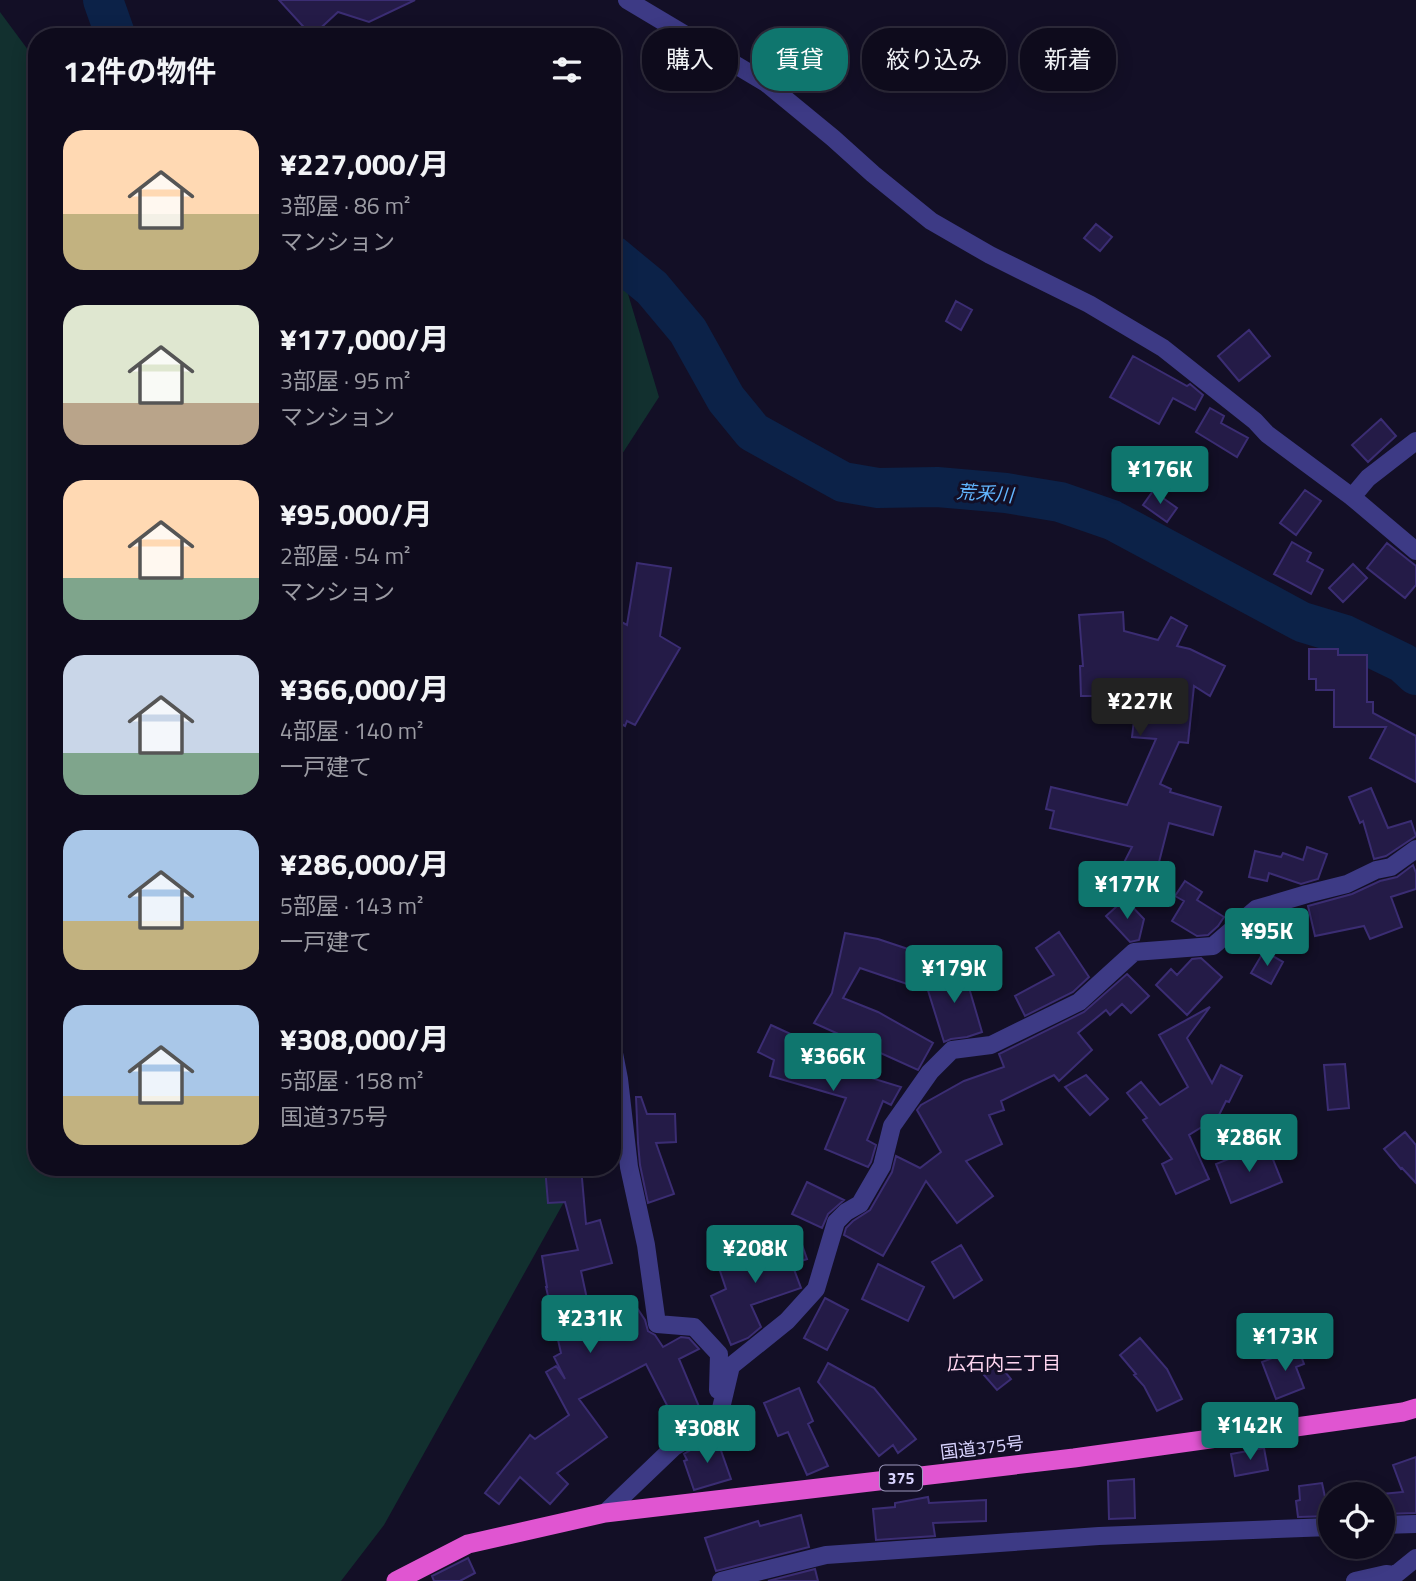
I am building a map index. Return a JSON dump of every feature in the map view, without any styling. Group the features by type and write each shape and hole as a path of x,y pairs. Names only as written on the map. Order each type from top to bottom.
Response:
{"highway":[{"name":"国道375号","path":"396,1581 468,1544 606,1513 1074,1458 1404,1412 1416,1408"}],"street":[{"path":"627,0 766,83 931,221 990,255 1089,304 1163,348 1255,421 1267,434 1352,496 1416,551"},
{"path":"1352,496 1368,478 1416,441"},
{"path":"606,1513 674,1447 718,1421 731,1366 787,1321 816,1289 836,1222 860,1204 882,1166 892,1126 930,1072 952,1050 990,1045 1079,1002 1134,952 1213,946 1256,909 1347,884 1376,870 1391,867 1416,849"},
{"path":"621,1097 629,1167 646,1245 657,1324 694,1327 719,1354 718,1421"},
{"path":"1395,1525 1416,1524"},
{"path":"721,1581 827,1555 1099,1536 1318,1527"},
{"path":"1355,1581 1395,1574 1416,1558"}],"green space":[{"path":"0,12 28,50 28,1176 555,1176 564,1202 384,1525 341,1581 0,1581"},
{"path":"621,271 659,397 621,456"}],"building":[{"path":"279,0 415,0 369,22 338,12 321,28 305,28"},
{"path":"1096,224 1112,237 1100,251 1084,238"},
{"path":"956,301 972,310 961,330 946,321"},
{"path":"1249,330 1270,356 1239,381 1218,356"},
{"path":"1133,356 1187,386 1190,384 1203,395 1195,410 1173,398 1159,424 1110,397"},
{"path":"1210,408 1224,416 1221,423 1248,438 1237,457 1196,432"},
{"path":"1381,419 1396,436 1368,462 1352,445"},
{"path":"1305,490 1321,501 1296,535 1280,523"},
{"path":"1153,491 1177,508 1167,522 1143,505"},
{"path":"1292,542 1311,553 1307,561 1323,570 1311,594 1274,574"},
{"path":"1387,543 1416,566 1416,585 1405,598 1367,568"},
{"path":"637,563 671,568 660,636 680,648 635,725 627,721 625,726 621,724 621,622 627,625"},
{"path":"1353,564 1367,578 1343,602 1329,588"},
{"path":"1123,612 1124,631 1158,640 1171,617 1187,626 1177,646 1190,649 1225,666 1210,696 1194,686 1188,743 1179,742 1160,784 1171,789 1170,792 1221,807 1213,835 1169,823 1158,866 1146,863 1129,895 1112,886 1132,847 1050,828 1054,811 1046,809 1051,787 1127,805 1156,739 1132,737 1137,696 1081,696 1080,666 1083,666 1079,615"},
{"path":"1309,649 1338,649 1338,655 1367,655 1367,702 1373,702 1373,713 1416,736 1416,782 1370,758 1386,727 1334,727 1334,690 1316,690 1316,679 1309,679"},
{"path":"1371,788 1388,828 1411,821 1416,836 1386,856 1374,859 1363,821 1360,823 1349,797"},
{"path":"1307,847 1327,854 1318,879 1301,884 1269,873 1267,881 1249,877 1255,851 1281,857 1283,853 1303,860"},
{"path":"1413,865 1416,889 1391,897 1402,927 1370,939 1364,926 1315,936 1308,906 1352,894 1380,881 1397,877"},
{"path":"1185,881 1202,892 1197,900 1224,917 1208,935 1197,936 1172,921 1184,901 1175,896"},
{"path":"1125,899 1144,919 1139,940 1130,942 1106,916"},
{"path":"1059,932 1089,977 1073,992 1025,1016 1015,996 1054,975 1036,948"},
{"path":"845,933 878,939 923,954 913,986 860,968 843,998 878,1012 933,1043 918,1070 814,1023 832,993"},
{"path":"1264,951 1283,962 1271,984 1251,973"},
{"path":"1201,958 1222,977 1187,1015 1156,985 1171,969 1177,975 1192,959"},
{"path":"962,964 982,1032 944,1042 926,984"},
{"path":"1127,974 1149,996 1131,1013 1122,1004 1110,1015 1106,1010 1078,1033 1092,1050 1059,1081 1054,1075 1001,1101 1004,1110 989,1115 1002,1144 966,1161 993,1196 957,1223 926,1181 883,1256 844,1235 846,1228 853,1221 870,1210 892,1172 896,1156 920,1168 941,1152 917,1110 921,1105 964,1081 1004,1067 999,1054 1084,1012"},
{"path":"1210,1007 1187,1038 1212,1083 1221,1065 1242,1076 1218,1117 1189,1135 1209,1179 1176,1194 1162,1164 1172,1159 1143,1120 1147,1118 1127,1093 1141,1082 1160,1105 1188,1087 1159,1035"},
{"path":"771,1025 808,1042 803,1057 901,1087 891,1105 883,1101 867,1140 876,1145 868,1167 825,1149 846,1098 770,1076 774,1060 758,1052"},
{"path":"1345,1064 1349,1108 1328,1110 1324,1065"},
{"path":"1086,1075 1108,1099 1090,1115 1065,1087"},
{"path":"636,1097 641,1097 647,1114 675,1114 676,1142 656,1143 674,1194 648,1203 640,1165"},
{"path":"1405,1132 1416,1145 1416,1183 1384,1149"},
{"path":"1268,1147 1282,1182 1231,1203 1216,1164"},
{"path":"546,1176 582,1176 586,1224 600,1220 612,1263 581,1271 595,1336 637,1308 648,1331 655,1335 663,1347 681,1337 689,1338 699,1349 679,1359 703,1416 675,1433 668,1417 672,1415 646,1364 579,1399 607,1437 557,1473 568,1484 550,1504 520,1477 499,1504 485,1493 530,1435 535,1439 569,1415 546,1372 556,1366 565,1379 554,1357 561,1353 542,1256 578,1250 565,1202 548,1203"},
{"path":"807,1182 844,1200 828,1214 822,1228 792,1214"},
{"path":"799,1236 807,1259 792,1264 801,1288 751,1305 761,1327 748,1338 731,1345 711,1296 726,1289 717,1262"},
{"path":"961,1245 982,1280 954,1298 932,1262"},
{"path":"878,1264 924,1287 908,1321 862,1299"},
{"path":"825,1298 848,1310 827,1350 804,1338"},
{"path":"1140,1338 1167,1369 1182,1399 1157,1411 1144,1386 1120,1355"},
{"path":"1298,1348 1304,1364 1296,1367 1304,1388 1276,1399 1262,1362"},
{"path":"991,1355 1011,1379 997,1390 977,1367"},
{"path":"828,1363 874,1388 916,1439 898,1453 893,1445 879,1456 818,1382"},
{"path":"799,1388 813,1421 808,1424 828,1466 807,1475 788,1432 778,1436 764,1403"},
{"path":"714,1436 731,1479 694,1490 684,1454"},
{"path":"1264,1448 1268,1470 1235,1476 1231,1454"},
{"path":"1416,1457 1416,1513 1395,1514 1395,1493 1403,1492 1393,1465"},
{"path":"1134,1479 1135,1518 1109,1519 1108,1481"},
{"path":"1318,1484 1318,1516 1298,1517 1296,1501 1300,1500 1299,1486"},
{"path":"928,1497 929,1503 986,1500 986,1521 933,1523 935,1536 876,1540 873,1509 895,1507 895,1503"},
{"path":"801,1515 809,1547 716,1571 705,1538 758,1521 760,1526"},
{"path":"468,1558 475,1573 460,1581 434,1581 432,1576"},
{"path":"815,1569 818,1581 768,1581"}],"waterway":[{"name":"荒釆川","path":"103,0 113,28"},
{"name":"荒釆川","path":"621,262 652,288 688,331 726,399 753,432 843,482 878,488 937,487 1006,493 1060,502 1112,520 1302,622 1345,635 1403,663 1416,675"}],"district":[{"name":"広石内三丁目","path":"1004,1363"}]}
